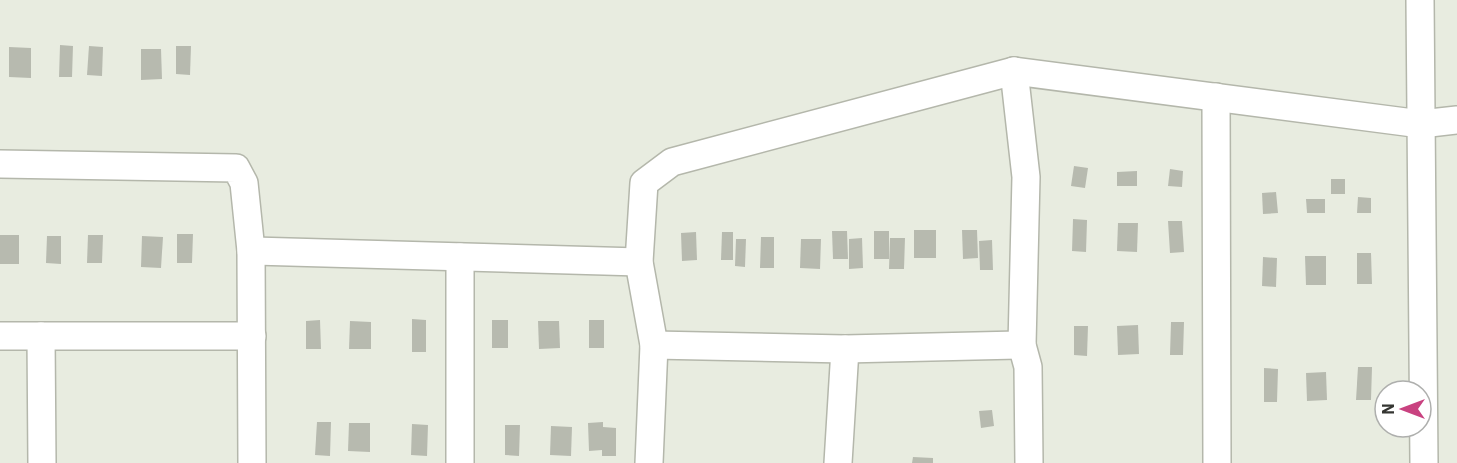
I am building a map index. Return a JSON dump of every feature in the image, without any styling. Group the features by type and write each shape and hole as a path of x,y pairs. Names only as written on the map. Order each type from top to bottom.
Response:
{"street":[{"path":"1420,0 1424,463"},
{"path":"649,463 654,345 639,262 644,183 672,162 1014,71 1421,124 1457,120"},
{"path":"1014,71 1026,177 1022,345 1028,368 1029,463"},
{"path":"1216,97 1217,463"},
{"path":"0,164 236,168 244,183 251,250 252,463"},
{"path":"251,250 639,262"},
{"path":"460,257 460,463"},
{"path":"0,336 252,336"},
{"path":"40,336 42,463"},
{"path":"654,345 845,349 1022,345"},
{"path":"838,463 845,349"}],"building":[{"path":"60,45 73,46 72,77 59,77"},
{"path":"89,46 103,47 102,76 87,75"},
{"path":"176,46 191,46 190,75 176,74"},
{"path":"9,47 31,48 31,78 9,77"},
{"path":"141,49 161,49 162,79 141,80"},
{"path":"1074,166 1088,168 1085,188 1071,186"},
{"path":"1170,169 1183,171 1182,187 1168,186"},
{"path":"1137,171 1137,186 1117,186 1117,172"},
{"path":"1331,179 1345,179 1345,194 1331,194"},
{"path":"1276,192 1278,213 1263,214 1262,193"},
{"path":"1358,197 1371,198 1371,213 1357,213"},
{"path":"1306,199 1325,199 1325,213 1307,213"},
{"path":"1073,219 1087,220 1086,252 1072,251"},
{"path":"1168,221 1182,221 1184,252 1170,253"},
{"path":"1118,223 1138,223 1137,252 1117,251"},
{"path":"914,230 936,230 936,258 914,258"},
{"path":"962,230 977,230 978,258 963,259"},
{"path":"832,231 847,231 848,259 833,259"},
{"path":"874,231 889,231 889,259 874,259"},
{"path":"696,232 697,260 682,261 681,233"},
{"path":"722,232 733,232 733,260 721,260"},
{"path":"177,234 193,234 192,263 177,263"},
{"path":"0,235 19,235 19,264 0,264"},
{"path":"88,235 103,235 102,263 87,263"},
{"path":"47,236 61,236 61,264 46,263"},
{"path":"142,236 163,237 161,268 141,267"},
{"path":"761,237 774,237 774,268 760,268"},
{"path":"862,238 863,268 849,269 849,239"},
{"path":"890,238 905,238 904,269 889,269"},
{"path":"736,239 746,239 745,267 735,266"},
{"path":"801,239 821,239 820,269 800,268"},
{"path":"992,240 993,270 980,270 979,241"},
{"path":"1357,253 1371,253 1372,284 1357,284"},
{"path":"1305,256 1326,256 1326,285 1306,285"},
{"path":"1263,257 1277,258 1276,287 1262,286"},
{"path":"412,319 426,320 426,352 412,352"},
{"path":"320,320 321,349 306,349 306,321"},
{"path":"492,320 508,320 508,348 492,348"},
{"path":"589,320 604,320 604,348 589,348"},
{"path":"350,321 371,322 371,349 349,349"},
{"path":"538,321 559,321 560,348 539,349"},
{"path":"1171,322 1184,322 1183,355 1170,355"},
{"path":"1138,325 1139,354 1118,355 1117,326"},
{"path":"1074,326 1088,326 1087,356 1074,355"},
{"path":"1358,367 1372,367 1371,400 1356,400"},
{"path":"1264,368 1278,369 1277,402 1264,402"},
{"path":"1326,372 1327,400 1307,401 1306,373"},
{"path":"992,410 994,426 981,428 979,411"},
{"path":"317,422 331,422 330,456 315,455"},
{"path":"603,422 603,427 616,428 616,456 602,456 602,450 589,451 588,423"},
{"path":"349,423 370,423 370,452 348,451"},
{"path":"412,424 428,425 427,456 411,455"},
{"path":"505,425 520,425 519,456 505,455"},
{"path":"551,426 572,427 571,456 550,455"},
{"path":"913,457 933,458 933,463 912,463"}]}
